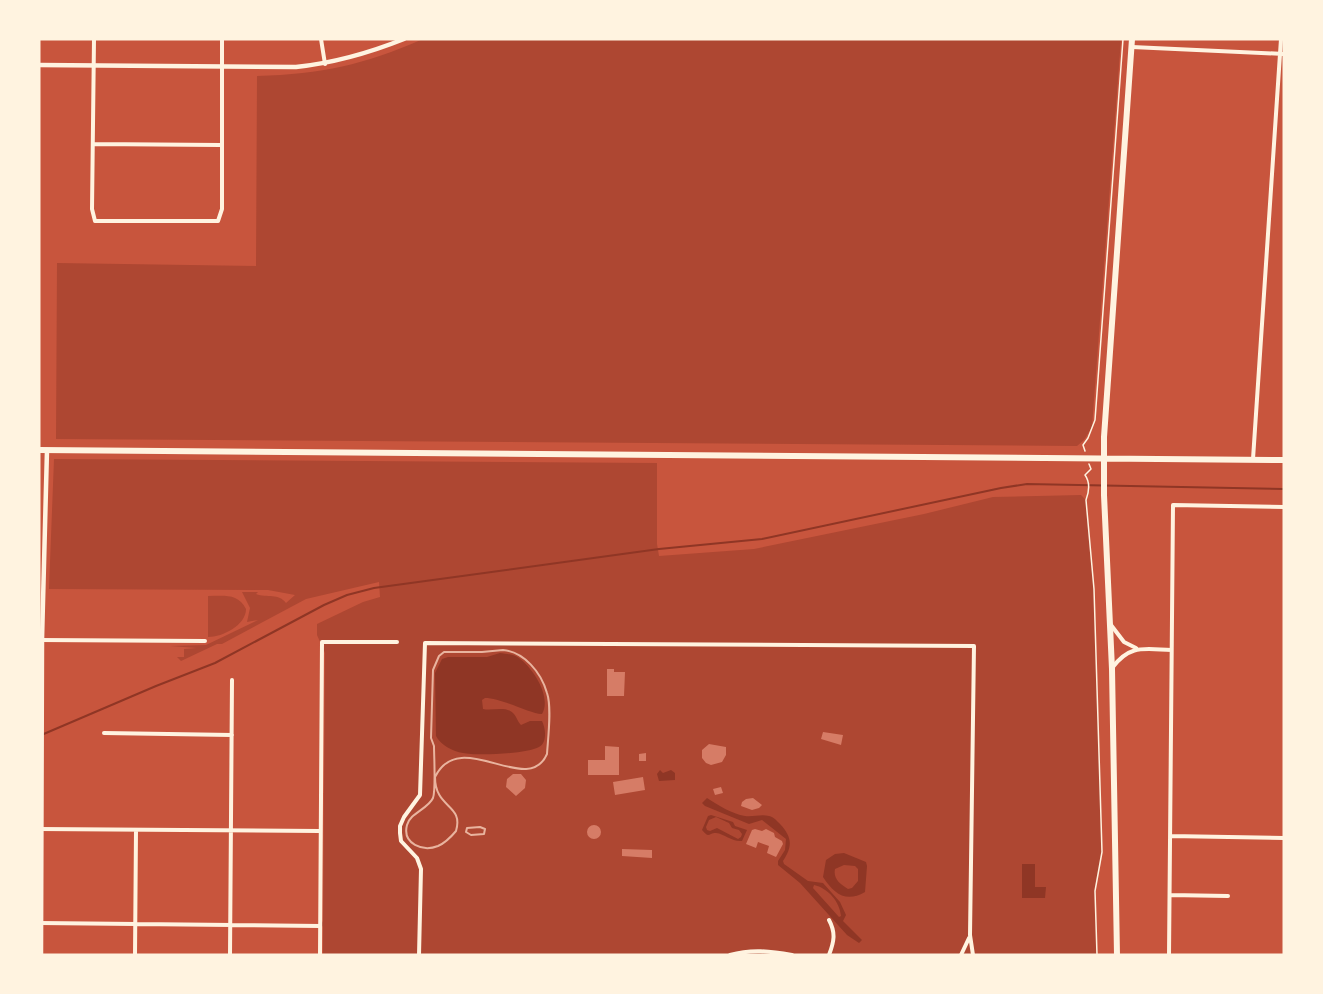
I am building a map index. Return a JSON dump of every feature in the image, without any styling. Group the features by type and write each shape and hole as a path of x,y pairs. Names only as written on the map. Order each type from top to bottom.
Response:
{"main road":[{"path":"1118,955 1112,669 1104,458 1132,39"},
{"path":"39,450 1284,459"}],"street":[{"path":"94,39 92,209 94,221 218,220 222,209 220,146 222,39"},
{"path":"321,39 325,64"},
{"path":"39,65 271,68 325,64 404,39"},
{"path":"1253,459 1282,53 1281,39"},
{"path":"1132,47 1282,53"},
{"path":"93,144 220,146"},
{"path":"40,955 41,640 46,543 47,450"},
{"path":"1169,955 1173,505 1284,507"},
{"path":"39,543 46,543"},
{"path":"1110,624 1124,642 1140,649"},
{"path":"41,640 205,641"},
{"path":"320,955 322,642 397,642"},
{"path":"419,955 421,869 417,858 401,841 400,826 420,795 424,643 974,646 970,935 973,955"},
{"path":"1112,669 1127,652 1140,649 1171,650"},
{"path":"230,955 232,680"},
{"path":"105,733 232,735"},
{"path":"40,829 320,831"},
{"path":"135,955 136,830"},
{"path":"1170,836 1284,838"},
{"path":"1170,895 1228,896"},
{"path":"829,920 834,930 834,942 829,955"},
{"path":"40,923 320,926"},
{"path":"961,955 970,935"},
{"path":"730,955 743,951 768,950 792,955"}],"path":[{"path":"1097,955 1095,891 1102,852 1094,589 1086,500 1089,494 1088,479 1085,475 1091,469 1083,445 1095,420 1123,39"}],"shaded area":[{"path":"423,39 1121,39 1092,427 1077,446 56,439 57,263 256,266 257,76 302,73 362,62"},
{"path":"54,459 657,463 659,556 754,549 924,514 993,497 1081,495 1086,500 1094,589 1102,852 1095,891 1097,955 323,955 323,927 321,924 323,921 325,653 317,635 317,624 363,602 380,597 379,582 306,599 222,644 217,644 181,661 177,657 184,657 184,649 197,648 170,646 206,645 258,620 247,622 250,608 242,592 258,592 256,594 280,598 286,603 295,595 268,590 49,589"},
{"path":"208,596 230,596 239,600 246,609 238,625 227,632 208,637"},
{"path":"500,653 517,657 540,683 545,699 542,714 485,698 482,700 483,709 510,711 521,725 530,721 542,721 545,739 542,745 524,751 501,754 470,754 451,749 440,742 436,736 435,673 442,659 487,657"},
{"path":"660,770 663,773 671,770 675,773 675,780 659,781 657,774"},
{"path":"707,798 740,815 766,815 775,819 787,833 790,842 784,864 808,881 823,883 840,902 846,915 843,921 862,940 859,943 847,935 800,883 778,865 785,850 786,839 762,820 749,824 702,803","holes":["814,885 828,892 836,901 841,916 839,917 813,888"]},
{"path":"711,815 733,822 735,826 747,830 742,841 716,833 706,834 702,830 708,816","holes":["716,817 729,823 732,828 739,830 741,837 738,839 717,828 710,831 706,827 709,820"]},
{"path":"844,853 866,862 865,892 846,897 836,892 827,883 823,877 826,860 835,854","holes":["844,865 855,866 858,869 858,881 848,889 836,878 835,869"]},
{"path":"1022,864 1035,864 1035,887 1046,887 1045,898 1022,898"}],"building":[{"path":"607,669 614,669 614,672 625,672 624,696 607,696"},
{"path":"823,732 843,735 841,745 821,739"},
{"path":"709,744 726,747 726,755 722,762 711,765 702,758 702,750"},
{"path":"605,746 619,747 619,775 588,775 588,760 605,760"},
{"path":"646,753 646,761 639,761 639,754"},
{"path":"513,774 521,774 526,780 525,788 516,796 506,787 507,779"},
{"path":"643,777 645,790 615,795 613,782"},
{"path":"721,787 723,793 715,795 713,789"},
{"path":"753,798 762,805 759,808 752,810 741,806 746,799"},
{"path":"594,825 599,827 601,832 599,837 594,839 589,837 587,832 589,827"},
{"path":"766,829 782,841 783,844 776,857 767,853 769,846 758,842 756,848 746,844 752,830 762,831"},
{"path":"622,849 652,850 652,858 622,856"}],"waterway":[{"path":"39,736 215,663 324,605 347,595 374,588 659,549 762,539 1027,484 1284,489"}],"railway":[{"path":"503,650 518,655 531,664 544,685 549,706 547,754 538,766 525,769 476,759 460,758 446,763 435,777 436,787 439,795 456,816 456,831 438,846 426,848 415,845 408,837 407,825 412,817 431,802 434,794 434,746 431,738 433,670 439,656 444,652 503,650"},
{"path":"480,827 485,829 484,834 471,835 466,832 467,828 480,827"}]}
